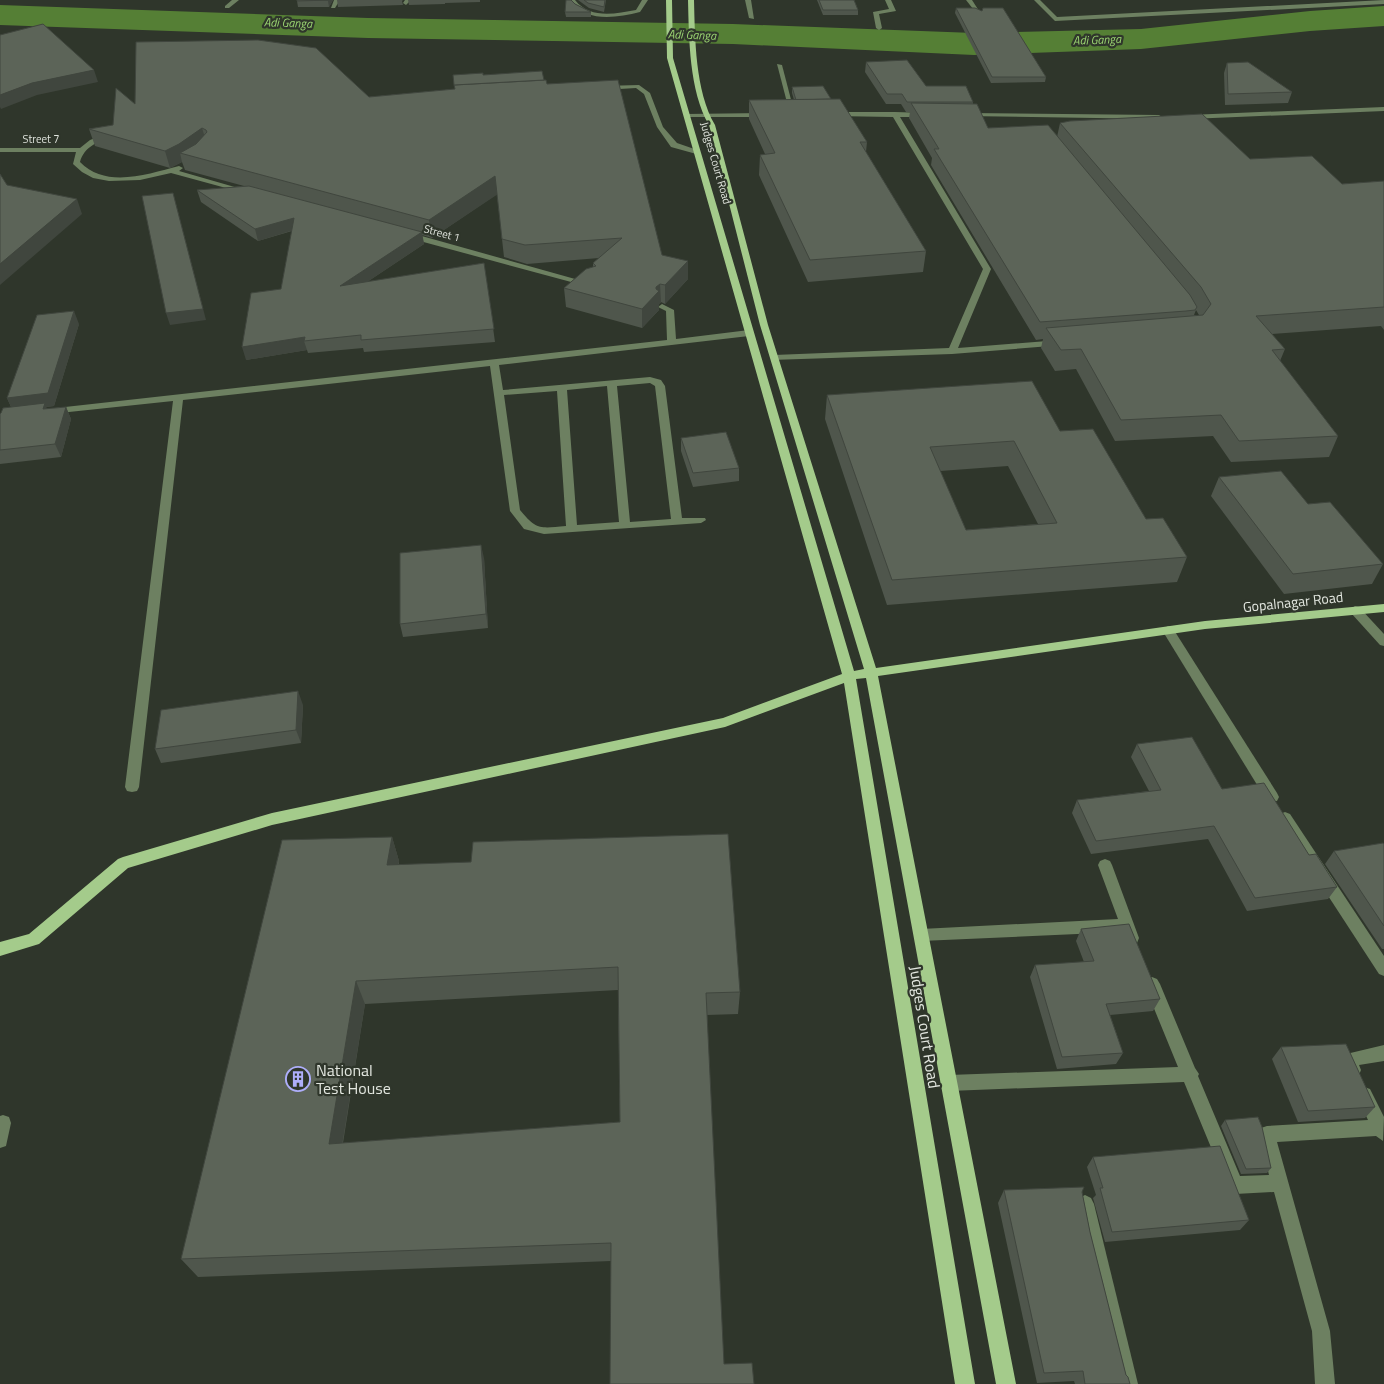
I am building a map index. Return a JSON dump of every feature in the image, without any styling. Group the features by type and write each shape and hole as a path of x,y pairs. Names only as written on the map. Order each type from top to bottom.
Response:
{"main road":[{"name":"Judges Court Road","path":"669,0 670,58 849,676 965,1384"},
{"name":"Judges Court Road","path":"691,0 693,58 709,120 774,358 871,673 1006,1384"},
{"name":"Gopalnagar Road","path":"0,950 34,939 123,863 272,819 725,722 849,676 1205,625 1384,608"}],"street":[{"path":"227,7 236,0"},
{"path":"333,7 337,0"},
{"path":"572,0 577,9 591,15 638,11 645,0"},
{"path":"748,0 752,18"},
{"path":"879,28 876,12 893,11 888,0"},
{"path":"969,0 979,13"},
{"path":"1037,0 1055,19 1384,2"},
{"path":"1313,0 1319,5"},
{"path":"779,65 793,114"},
{"path":"599,88 637,86 648,93 660,127 674,145 697,153"},
{"path":"1183,117 1384,109"},
{"path":"686,116 709,120 773,114"},
{"path":"783,114 802,114"},
{"path":"829,114 933,115"},
{"path":"895,114 987,269 952,351"},
{"path":"962,115 1164,117"},
{"path":"1030,116 1037,123"},
{"path":"113,133 89,144 77,156 76,162 86,173 109,179 140,178 172,171 184,166"},
{"name":"Street 7","path":"0,150 82,150"},
{"path":"172,171 257,194"},
{"name":"Street 1","path":"400,233 591,284"},
{"path":"662,307 670,310 672,341"},
{"path":"40,412 749,333"},
{"path":"774,358 952,351 1071,342"},
{"path":"494,362 515,511 528,527 544,531 701,520"},
{"path":"498,393 650,380 658,382 677,522"},
{"path":"612,384 625,525"},
{"path":"562,388 572,529"},
{"path":"132,787 178,398"},
{"path":"1355,610 1384,642"},
{"path":"1168,630 1292,828 1384,969"},
{"path":"1104,865 1126,925 1138,951"},
{"path":"921,935 1126,925"},
{"path":"1145,968 1191,1074 1235,1185 1280,1182"},
{"path":"1325,1384 1321,1332 1267,1134 1382,1132 1348,1060 1384,1053"},
{"path":"949,1083 1191,1074"},
{"path":"0,1140 3,1122"},
{"path":"1085,1204 1128,1384"}],"building":[{"path":"297,0 329,0 297,1"},
{"path":"566,0 571,0 591,12 565,12"},
{"path":"584,0 605,0 604,7 588,3"},
{"path":"819,0 854,0 858,10 823,10"},
{"path":"956,8 975,8 982,11 983,8 1003,8 1046,77 992,77"},
{"path":"43,24 94,70 32,83 0,95 0,35"},
{"path":"258,40 316,48 369,97 455,89 454,85 546,80 547,84 618,80 662,255 688,261 665,285 660,284 656,287 659,291 642,309 564,288 586,269 596,266 593,263 622,238 525,245 502,239 495,176 429,220 180,153 196,144 207,132 202,128 165,151 89,129 113,125 116,88 135,104 136,42"},
{"path":"907,60 926,86 966,86 973,102 907,102 902,94 887,94 866,62"},
{"path":"1248,62 1292,92 1228,94 1227,63"},
{"path":"542,71 544,80 454,85 453,75"},
{"path":"823,86 831,99 796,100 792,87"},
{"path":"840,99 867,142 860,142 926,251 810,260 760,155 775,153 749,100"},
{"path":"911,103 977,104 988,128 1048,125 1190,295 1197,307 1195,310 1040,322 934,149 939,149"},
{"path":"1202,114 1250,159 1312,156 1342,184 1384,181 1384,307 1256,316 1285,349 1272,350 1338,436 1239,441 1221,415 1121,420 1081,349 1061,350 1046,328 1203,315 1211,304 1201,287 1060,123"},
{"path":"0,174 7,185 77,199 0,264"},
{"path":"249,186 422,232 340,286 484,263 494,329 361,340 361,335 304,341 305,337 242,347 251,293 281,289 294,218 255,229 197,190"},
{"path":"173,193 203,309 166,313 142,196"},
{"path":"74,311 48,393 7,398 37,315"},
{"path":"1032,381 1060,431 1093,429 1146,519 1163,518 1187,557 892,580 827,395","holes":["1014,441 1057,523 966,530 930,447"]},
{"path":"45,403 43,409 66,407 55,444 0,450 0,414 3,408"},
{"path":"726,432 739,468 693,473 681,438"},
{"path":"1281,471 1308,504 1330,502 1383,564 1293,574 1219,477"},
{"path":"481,545 486,614 400,624 400,553"},
{"path":"298,691 296,730 155,749 161,710"},
{"path":"1192,737 1222,789 1264,783 1309,855 1316,854 1337,887 1255,898 1214,826 1096,841 1077,800 1161,790 1137,744"},
{"name":"National Test House","path":"728,834 740,992 706,993 724,1364 752,1363 754,1384 610,1384 611,1243 181,1259 282,840 392,837 387,865 471,862 473,842","holes":["618,967 620,1122 329,1144 356,981"]},
{"path":"1384,844 1384,926 1334,851"},
{"path":"1129,924 1160,999 1106,1004 1123,1053 1062,1057 1035,965 1094,961 1081,929"},
{"path":"1346,1044 1375,1107 1308,1111 1281,1047"},
{"path":"1258,1117 1271,1168 1246,1169 1225,1120"},
{"path":"1220,1146 1249,1220 1112,1232 1100,1188 1103,1188 1093,1157"},
{"path":"1084,1187 1082,1192 1090,1232 1126,1375 1130,1384 1085,1384 1083,1371 1044,1373 1004,1190"}],"waterway":[{"name":"Adi Ganga","path":"0,15 368,28 733,34 974,44 1141,39 1310,21 1384,16"}],"place":[{"name":"National Test House","path":"298,1079"}]}
